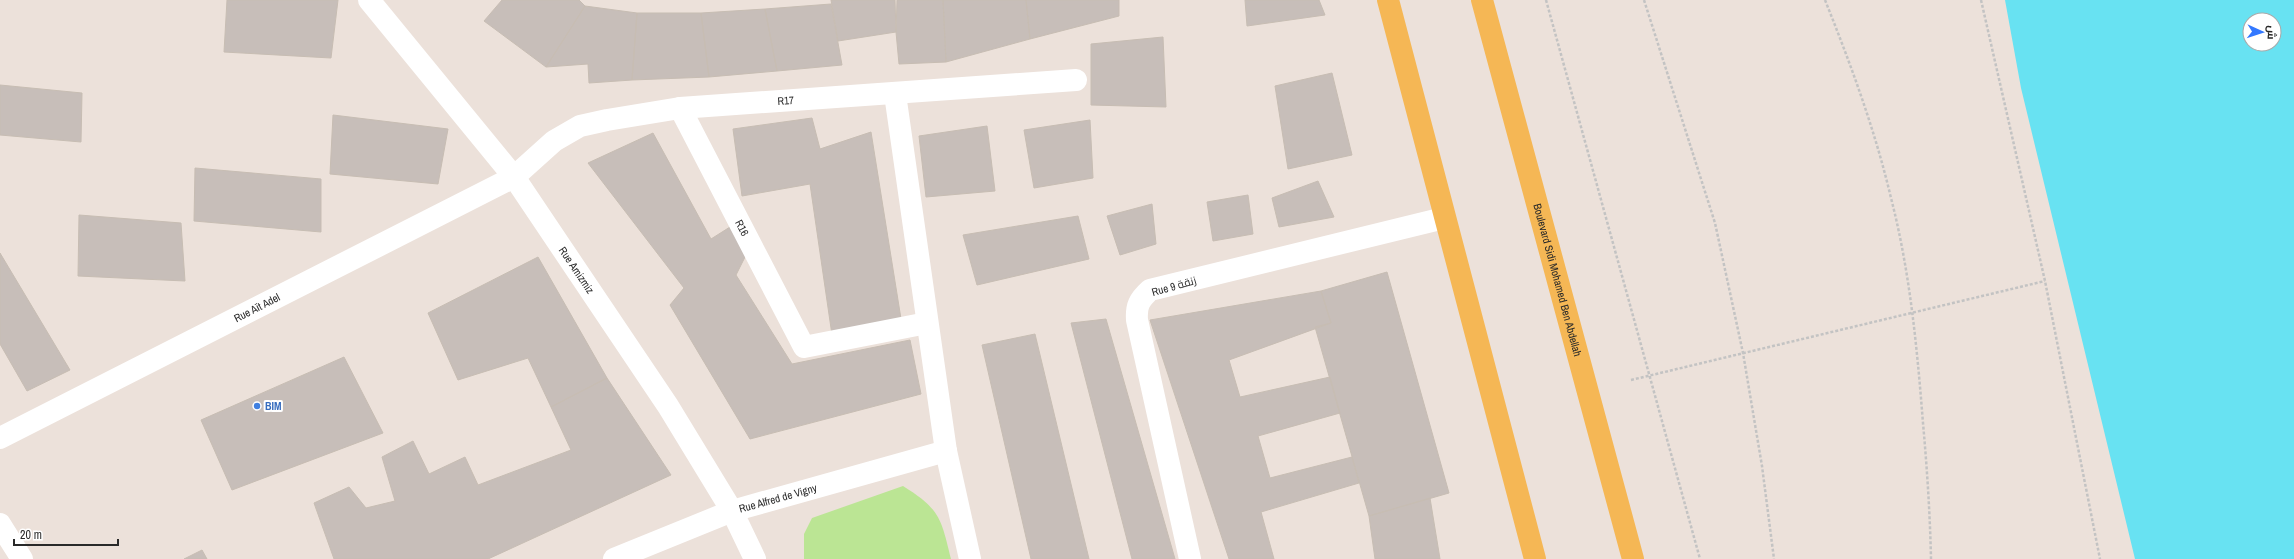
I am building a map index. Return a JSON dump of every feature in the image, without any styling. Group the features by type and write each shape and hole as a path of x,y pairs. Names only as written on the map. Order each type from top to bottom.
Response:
{"main road":[{"path":"1388,0 1444,218 1535,559"},
{"name":"Boulevard Sidi Mohamed Ben Abdellah","path":"1482,0 1633,559"}],"street":[{"name":"Rue Amizmiz","path":"369,0 514,177 668,406 732,511 755,559"},
{"name":"R17","path":"514,177 554,141 580,126 680,108 1076,80"},
{"path":"895,94 946,451 970,559"},
{"name":"R16","path":"680,108 804,347 927,323"},
{"name":"Rue Aït Adel","path":"0,438 514,177"},
{"name":"Rue 9 زنقة","path":"1190,559 1137,320 1136,309 1140,299 1150,290 1444,218"},
{"name":"Rue Alfred de Vigny","path":"614,559 732,511 946,451"},
{"path":"0,524 22,559"}],"path":[{"path":"1546,0 1700,559"},
{"path":"1644,0 1715,223 1743,353 1762,466 1774,559"},
{"path":"1825,0 1861,94 1878,146 1903,252 1913,312 1930,518 1931,559"},
{"path":"1981,0 2045,281 2100,559"},
{"path":"1631,380 2045,281"}],"green space":[{"path":"903,486 925,501 932,508 941,524 951,559 804,559 804,534 812,518"}],"water":[{"path":"2005,0 2294,0 2294,559 2135,559 2021,88"}],"building":[{"path":"227,0 338,0 331,58 224,52"},
{"path":"502,0 579,0 585,6 546,67 484,21"},
{"path":"831,0 895,0 896,32 838,41"},
{"path":"897,0 943,0 946,62 899,64 896,32"},
{"path":"943,0 1026,0 1030,39 946,62"},
{"path":"1026,0 1119,0 1119,16 1030,39"},
{"path":"1245,0 1319,0 1325,15 1247,26"},
{"path":"831,4 842,65 777,71 765,9"},
{"path":"585,6 637,13 632,80 589,83 588,64 546,67"},
{"path":"765,9 777,71 709,77 701,13"},
{"path":"637,13 701,13 709,77 632,80"},
{"path":"1163,37 1166,107 1091,105 1091,44"},
{"path":"1332,73 1352,155 1288,169 1275,86"},
{"path":"0,85 82,93 81,142 0,135"},
{"path":"333,115 448,129 438,184 330,174"},
{"path":"812,118 820,149 871,132 902,325 832,335 810,184 742,196 733,129"},
{"path":"1090,120 1093,178 1034,188 1024,130"},
{"path":"987,126 995,191 926,197 919,136"},
{"path":"653,133 711,239 730,227 746,255 736,275 792,364 910,340 921,394 750,439 670,305 684,288 588,163"},
{"path":"195,168 321,179 321,232 194,221"},
{"path":"1318,181 1334,217 1279,227 1272,198"},
{"path":"1248,195 1253,234 1213,241 1207,202"},
{"path":"1152,204 1156,244 1120,255 1107,216"},
{"path":"79,215 181,223 185,281 78,276"},
{"path":"1078,216 1089,259 977,285 963,235"},
{"path":"0,253 70,370 27,391 0,344"},
{"path":"538,257 607,378 551,407 528,358 458,380 428,313"},
{"path":"1387,272 1449,493 1369,516 1315,327 1331,323 1321,291"},
{"path":"1321,291 1331,323 1229,360 1240,397 1330,377 1340,413 1258,436 1270,478 1352,457 1359,483 1261,512 1274,559 1229,559 1150,320"},
{"path":"1106,319 1175,559 1132,559 1071,323"},
{"path":"1035,334 1089,559 1031,559 982,345"},
{"path":"344,357 383,433 232,490 201,420"},
{"path":"607,378 671,475 488,559 334,559 314,503 349,487 366,508 395,501 382,457 413,441 429,474 465,457 478,485 571,450 551,407"},
{"path":"1430,498 1440,559 1375,559 1369,516"},
{"path":"202,550 207,559 184,559"}],"place":[{"name":"BIM","path":"257,406"}]}
